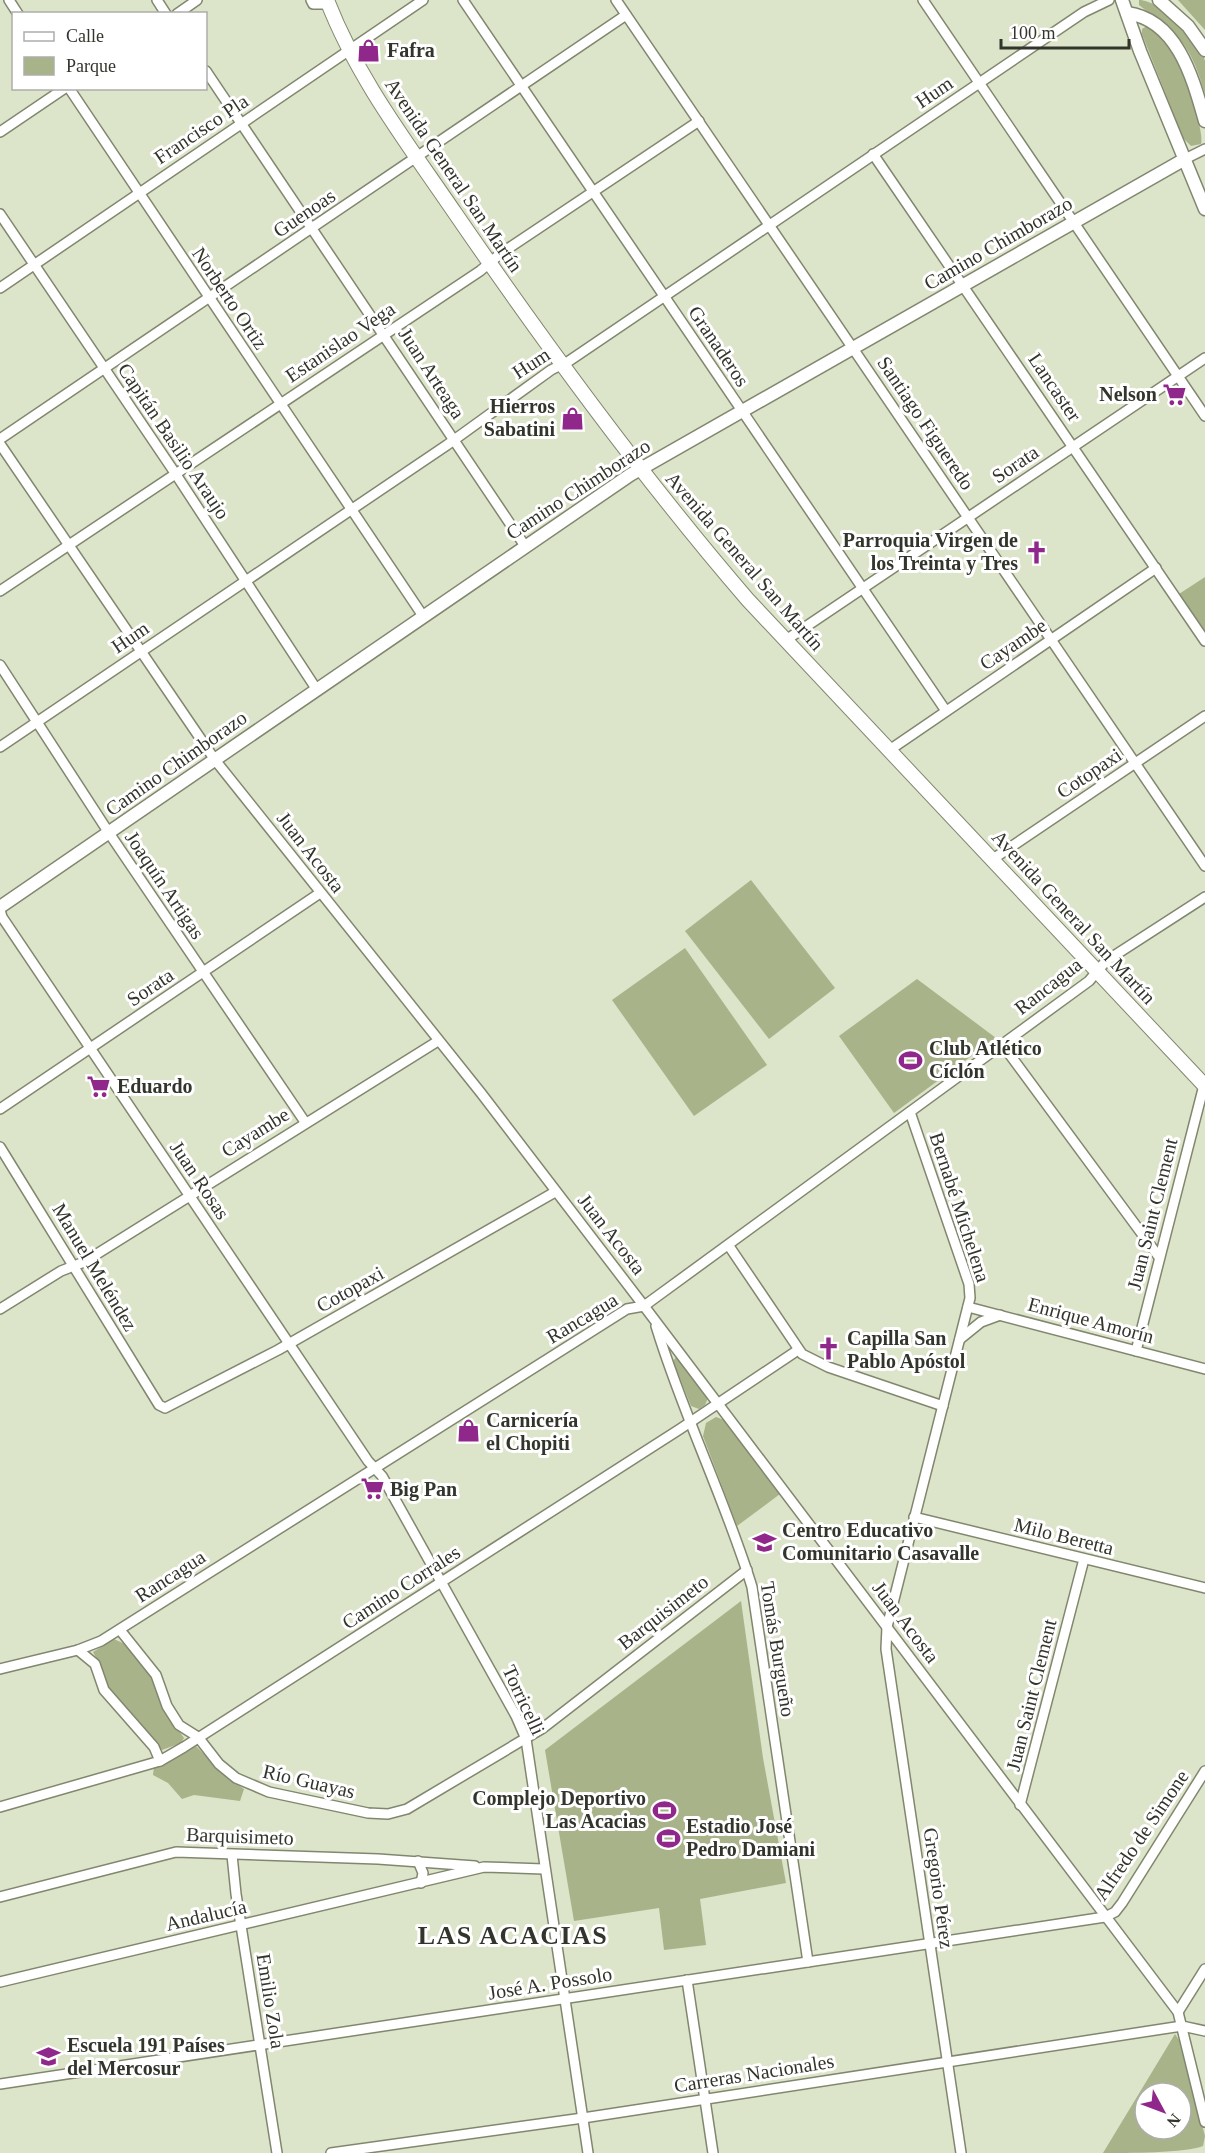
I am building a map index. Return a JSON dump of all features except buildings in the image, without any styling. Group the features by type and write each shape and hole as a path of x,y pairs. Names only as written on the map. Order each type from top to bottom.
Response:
{"main road":[{"name":"Avenida General San Martín","path":"328,2 348,51 417,158 561,365 689,531 786,640 1203,1081"}],"street":[{"path":"180,12 197,0"},
{"name":"Avenida General San Martín","path":"311,0 313,4 328,2"},
{"name":"Francisco Pla","path":"0,288 423,0"},
{"name":"Granaderos","path":"463,0 946,711"},
{"name":"Santiago Figueredo","path":"616,0 1205,866"},
{"path":"923,0 1205,416"},
{"name":"Hum","path":"1084,12 1096,0"},
{"name":"Hum","path":"0,747 873,154 1084,12 1109,0"},
{"path":"1122,0 1205,209"},
{"path":"1159,0 1188,26 1205,50"},
{"path":"1127,13 1148,19 1176,47 1192,75 1205,121"},
{"name":"Guenoas","path":"0,439 626,15"},
{"name":"Juan Arteaga","path":"207,73 311,229 385,334 525,546"},
{"path":"0,132 64,90"},
{"name":"Norberto Ortiz","path":"68,90 423,616"},
{"name":"Estanislao Vega","path":"0,591 699,121"},
{"name":"Camino Chimborazo","path":"0,909 423,616 640,469 1205,149"},
{"name":"Lancaster","path":"873,154 1205,641"},
{"name":"Capitán Basilio Araujo","path":"0,214 175,473 317,690"},
{"name":"Sorata","path":"786,640 1205,358"},
{"name":"Juan Acosta","path":"0,444 215,760 438,1041 719,1403 1178,2012 1205,2122"},
{"name":"Cayambe","path":"891,749 1156,568"},
{"name":"Joaquín Artigas","path":"0,665 109,833 305,1122"},
{"name":"Cotopaxi","path":"993,859 1205,716"},
{"name":"Sorata","path":"0,1109 320,892"},
{"name":"Rancagua","path":"0,1669 78,1650 120,1630 374,1467 627,1309 644,1306 1089,981 1107,961 1205,897"},
{"name":"Juan Rosas","path":"0,909 2,917 90,1050 288,1344 374,1467"},
{"name":"Cayambe","path":"0,1309 73,1267 438,1041"},
{"path":"1002,1044 1159,1257"},
{"name":"Juan Saint Clement","path":"1136,1351 1203,1081"},
{"name":"Bernabé Michelena","path":"887,1627 968,1307 969,1284 910,1112"},
{"name":"Manuel Meléndez","path":"0,1147 159,1405"},
{"name":"Cotopaxi","path":"159,1405 172,1406 288,1344 555,1192"},
{"path":"729,1246 798,1350 808,1359 943,1406"},
{"name":"Enrique Amorín","path":"968,1307 1205,1369"},
{"path":"960,1339 981,1323 1000,1315"},
{"name":"Tomás Burgueño","path":"654,1320 689,1423 752,1587 808,1962"},
{"name":"Camino Corrales","path":"0,1807 160,1761 441,1583 798,1350"},
{"name":"Torricelli","path":"374,1467 382,1476 516,1716 526,1739 563,1999 588,2153"},
{"name":"Milo Beretta","path":"914,1517 1205,1588"},
{"name":"Juan Saint Clement","path":"1020,1805 1084,1559"},
{"name":"Barquisimeto","path":"388,1814 407,1809 526,1739 747,1570"},
{"name":"Gregorio Pérez","path":"887,1627 886,1649 928,1944 949,2062 961,2153"},
{"name":"Río Guayas","path":"120,1630 156,1675 167,1706 179,1725 187,1733 198,1737 226,1772 247,1785 269,1792 368,1813 388,1814"},
{"path":"78,1650 95,1664 104,1690 154,1747 160,1761"},
{"name":"Alfredo de Simone","path":"1105,1917 1115,1912 1122,1903 1205,1771"},
{"name":"Barquisimeto","path":"0,1897 168,1853 418,1861 484,1867"},
{"name":"Emilio Zola","path":"232,1855 277,2153"},
{"path":"418,1861 423,1873 421,1883"},
{"name":"Andalucía","path":"0,1982 484,1867 544,1869"},
{"name":"José A. Possolo","path":"0,2084 1105,1917"},
{"path":"1178,2012 1205,1969"},
{"path":"687,1980 713,2153"},
{"path":"1182,2026 1205,2031"},
{"name":"Carreras Nacionales","path":"331,2153 583,2118 1182,2026"}],"green space":[{"path":"1139,0 1148,2 1168,14 1188,32 1196,43 1205,61 1205,94 1194,63 1182,42 1139,5"},
{"path":"1178,0 1205,0 1205,30"},
{"path":"1147,26 1165,38 1174,51 1196,110 1201,144 1191,146 1183,138 1142,34 1142,29"},
{"path":"1205,577 1205,632 1179,594"},
{"path":"751,880 835,988 769,1039 685,931"},
{"path":"685,948 767,1065 694,1116 612,1000"},
{"name":"Club Atlético Cíclón","path":"917,979 996,1038 894,1113 839,1036"},
{"path":"677,1356 708,1398 705,1405 699,1409 691,1406 673,1361"},
{"path":"716,1417 727,1421 780,1494 737,1526 703,1436 706,1423"},
{"name":"Complejo Deportivo Las Acacias","path":"741,1601 763,1758 786,1883 700,1899 706,1945 664,1950 659,1908 574,1921 545,1750"},
{"path":"114,1639 129,1646 155,1683 162,1707 184,1738 181,1743 162,1750 108,1687 93,1652"},
{"path":"196,1746 224,1775 244,1789 240,1801 194,1795 182,1799 168,1783 153,1775 154,1766"},
{"path":"1175,2034 1179,2040 1190,2081 1147,2081"},
{"path":"1193,2092 1205,2136 1203,2146 1140,2153 1103,2153 1133,2103 1133,2141 1193,2141"}],"place":[{"name":"Fafra","path":"369,50"},
{"name":"Nelson","path":"1175,394"},
{"name":"Hierros Sabatini","path":"573,418"},
{"name":"Parroquia Virgen de los Treinta y Tres","path":"1036,552"},
{"name":"Club Atlético Cíclón","path":"911,1060"},
{"name":"Eduardo","path":"99,1086"},
{"name":"Capilla San Pablo Apóstol","path":"829,1349"},
{"name":"Carnicería el Chopiti","path":"468,1431"},
{"name":"Big Pan","path":"372,1489"},
{"name":"Centro Educativo Comunitario Casavalle","path":"764,1542"},
{"name":"Complejo Deportivo Las Acacias","path":"664,1810"},
{"name":"Estadio José Pedro Damiani","path":"668,1838"},
{"name":"Escuela 191 Países del Mercosur","path":"49,2057"}],"district":[{"name":"LAS ACACIAS","path":"513,1935"}]}
